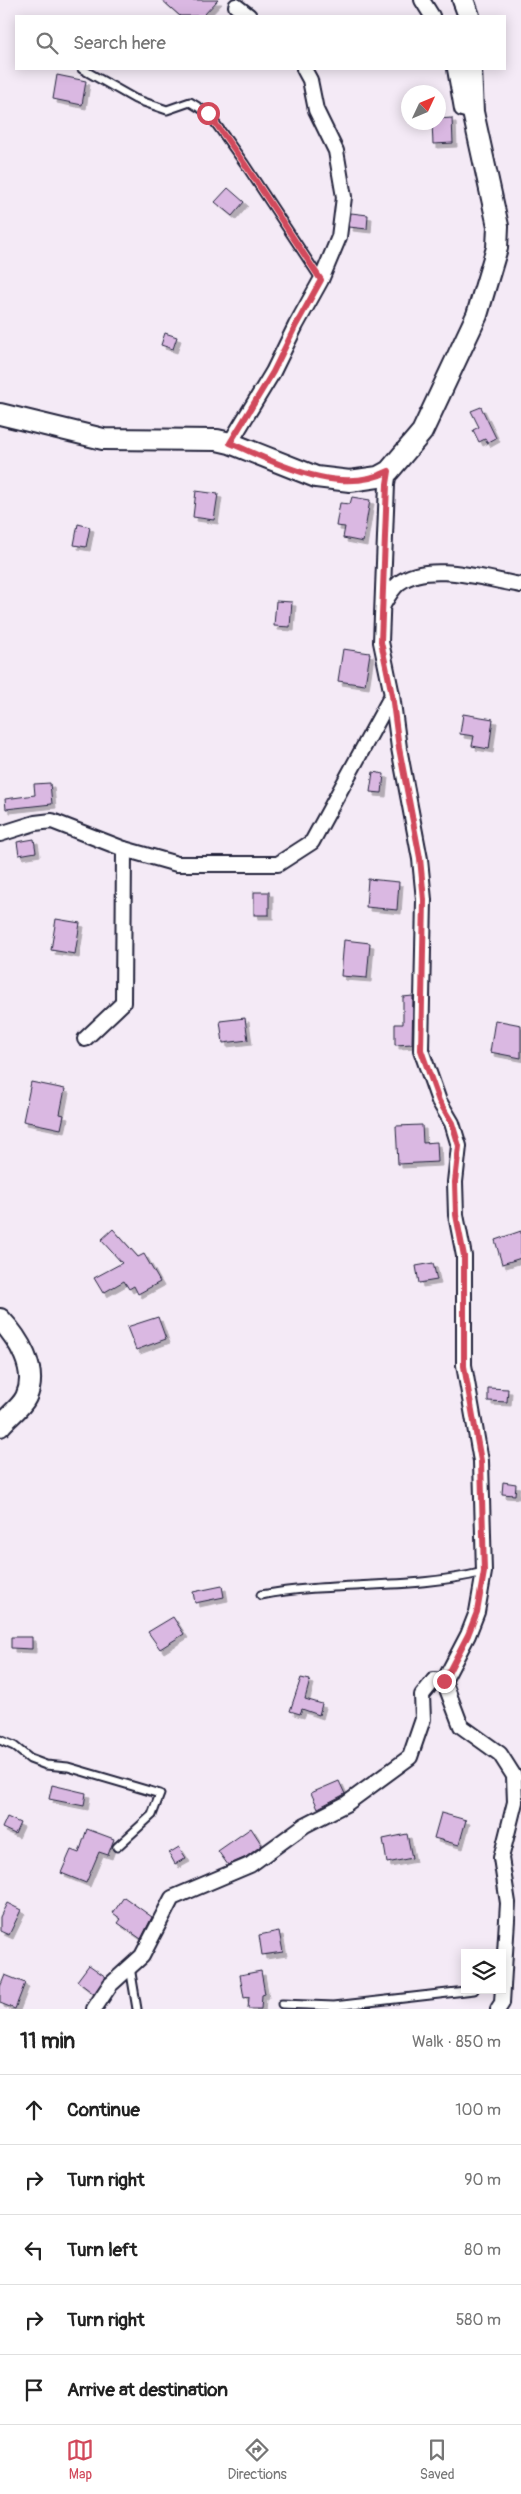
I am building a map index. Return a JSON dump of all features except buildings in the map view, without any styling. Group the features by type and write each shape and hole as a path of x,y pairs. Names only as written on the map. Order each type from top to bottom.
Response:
{"street":[{"path":"422,0 431,15"},
{"path":"463,0 469,15"},
{"path":"236,6 248,15"},
{"path":"230,443 273,372 321,280 339,237 344,197 336,151 316,110 310,80 305,70"},
{"path":"455,70 462,109 473,112"},
{"path":"0,414 103,439 180,438 230,443 316,477 332,480 350,481 378,476 389,471 422,432 477,315 497,248 498,226 473,112 472,70"},
{"path":"389,471 381,642 420,858 424,900 421,1050 439,1101 452,1123 459,1146 455,1190 456,1215 464,1256 464,1366 481,1461 484,1572 477,1612 468,1635 444,1681 461,1726 500,1754 514,1776 515,1802 501,1858 508,1903 505,1949"},
{"path":"382,606 399,583 413,576 439,572 521,585"},
{"path":"0,834 35,823 52,821 124,848 177,864 278,864 312,842 392,695"},
{"path":"85,1039 123,1003 124,848"},
{"path":"0,1319 13,1332 28,1362 29,1380 26,1397 0,1426"},
{"path":"94,2009 110,1985 142,1956 172,1898 250,1866 305,1825 346,1804 410,1758 424,1719 422,1695 434,1680 444,1681"},
{"path":"498,2009 502,2003 502,1994"}],"lane":[{"path":"84,70 143,102 166,110 190,102 208,113 244,163 321,280"},
{"path":"261,1595 292,1589 404,1584 484,1572"},
{"path":"0,1740 14,1746 30,1759 46,1765 68,1767 160,1794 152,1815 117,1847"},
{"path":"130,1967 137,2009"},
{"path":"282,2004 334,2006 461,1991"}],"route":[{"path":"208,113 244,163 321,280 273,372 230,443 316,477 332,480 350,481 378,476 389,471 381,642 420,858 424,900 421,1050 439,1101 452,1123 459,1146 455,1182 456,1215 464,1256 464,1366 481,1461 484,1572 477,1612 468,1635 444,1681"}]}
